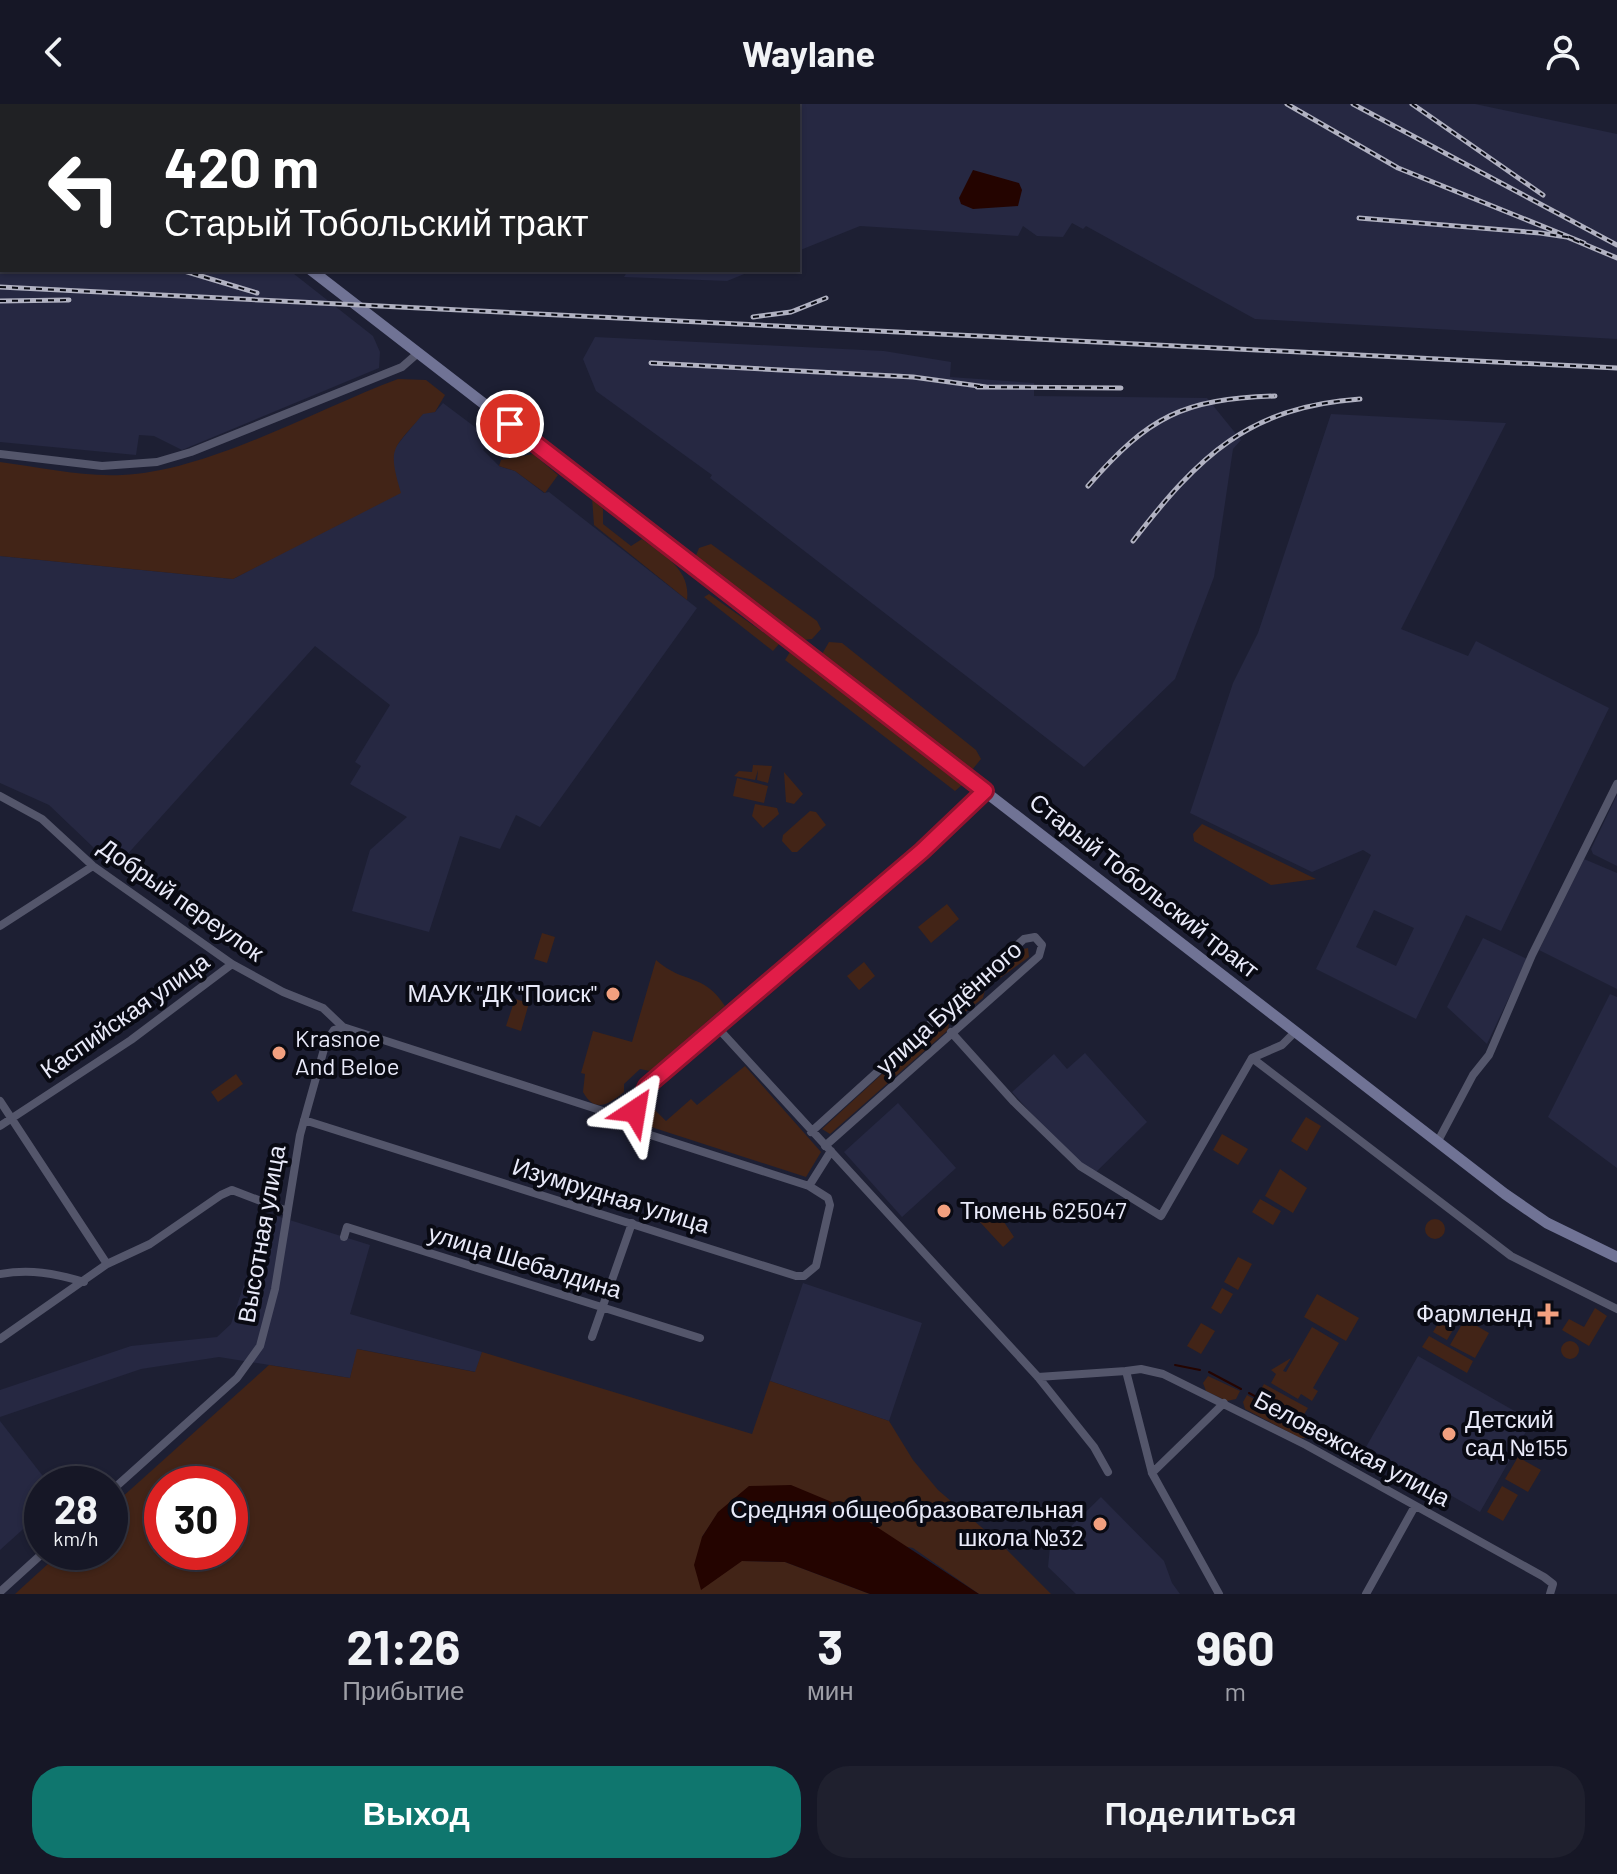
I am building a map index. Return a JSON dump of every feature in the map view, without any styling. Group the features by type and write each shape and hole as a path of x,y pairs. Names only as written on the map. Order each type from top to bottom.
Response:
{"street":[{"name":"Старый Тобольский тракт","path":"314,272 1438,1141 1547,1223 1617,1257"},
{"path":"0,454 102,466 173,459 402,367 418,353"},
{"path":"1438,1141 1473,1075 1489,1055 1532,955 1617,784"},
{"path":"606,1112 616,1110 647,1086 922,851 985,791"},
{"name":"Добрый переулок","path":"0,796 42,819 93,866 232,964 283,992 323,1008 343,1027 606,1112 623,1125 641,1132 809,1186"},
{"path":"0,926 93,866"},
{"name":"улица Будённого","path":"809,1186 828,1149 951,1032 1039,956 1042,945 1039,940 1035,937 1024,939 811,1132"},
{"name":"Каспийская улица","path":"0,1126 131,1040 232,964"},
{"path":"716,1026 1038,1377 1079,1427 1108,1472"},
{"name":"Высотная улица","path":"128,1476 250,1364 266,1327 304,1120 329,1034 343,1027"},
{"path":"951,1032 1014,1102 1080,1166 1161,1216 1252,1058 1282,1045 1295,1032"},
{"path":"1252,1058 1511,1256 1617,1309"},
{"path":"641,1132 634,1118 647,1086"},
{"path":"0,1101 107,1264"},
{"name":"Изумрудная улица","path":"304,1120 804,1276 816,1266 830,1205 828,1198 809,1186"},
{"path":"0,1339 107,1264 150,1244 232,1190 287,1211"},
{"path":"592,1337 632,1223"},
{"name":"улица Шебалдина","path":"344,1237 347,1227 700,1338"},
{"path":"0,1274 42,1271 84,1282"},
{"name":"Беловежская улица","path":"1038,1377 1141,1369 1163,1374 1224,1403 1553,1584 1550,1594"},
{"path":"1126,1371 1152,1473 1219,1594"},
{"path":"1152,1473 1224,1403"},
{"path":"1366,1594 1415,1506"},
{"path":"0,1592 24,1570"}],"shaded area":[{"path":"800,104 1475,104 1617,134 1617,339 1255,319 1086,226 1083,229 1072,223 1063,237 1037,236 1023,226 1018,236 860,226 800,250"},
{"path":"973,170 1019,183 1022,190 1018,206 973,209 961,204 959,198"},
{"path":"0,272 292,272 373,336 380,352 379,368 182,450 154,436 139,435 136,455 0,442"},
{"path":"627,272 749,272 727,281 624,277"},
{"path":"595,337 884,351 951,362 950,377 1034,383 1034,396 1207,398 1241,440 1233,449 1214,577 1175,679 1084,767 710,478 712,475 596,391 583,359"},
{"path":"398,379 426,380 445,395 435,412 423,414 399,442 394,466 401,493 233,579 0,556 0,462 91,475 155,471 190,463 262,437"},
{"path":"443,403 491,439 483,450 499,466 515,471 544,493 549,492 697,608 540,827 516,815 500,849 460,836 429,932 352,911 370,850 407,817 350,784 361,766 355,762 390,705 315,646 115,868 49,805 0,783 0,556 233,579 317,534 392,462 393,450 423,413 435,412"},
{"path":"1331,414 1506,423 1401,629 1468,656 1476,641 1609,708 1501,931 1466,915 1416,1019 1316,969 1371,855 1363,850 1312,872 1190,813 1233,683 1258,633","holes":["1374,910 1414,928 1396,966 1356,947"]},
{"path":"533,454 558,475 545,493 515,471 499,466 501,460"},
{"path":"592,497 603,509 603,524 631,546 642,539 674,564 685,580 687,600 594,525"},
{"path":"711,544 817,621 821,629 812,639 804,640 695,558 699,548"},
{"path":"709,594 779,644 773,651 704,597"},
{"path":"829,642 842,643 976,750 981,759 972,770 822,654"},
{"path":"790,652 959,777 962,785 955,791 785,660"},
{"path":"753,765 772,766 768,783 757,780 758,770 755,780 734,776 739,771 752,772"},
{"path":"784,772 803,794 794,804 786,802"},
{"path":"737,778 768,786 764,803 733,796"},
{"path":"1617,795 1617,866 1593,854 1591,849"},
{"path":"755,804 777,808 779,814 763,828 752,816"},
{"path":"810,811 816,812 826,825 797,852 792,852 782,841 783,835"},
{"path":"1202,824 1316,879 1271,885 1194,841 1193,834"},
{"path":"1584,859 1617,873 1617,989 1539,950"},
{"path":"947,904 959,919 931,943 918,927"},
{"path":"542,933 555,937 547,963 534,959"},
{"path":"1483,938 1527,959 1487,1044 1447,1007"},
{"path":"1028,948 1029,957 996,981 991,975 1019,950"},
{"path":"656,960 666,968 709,988 725,1006 650,1071 640,1069 624,1084 624,1092 608,1103 592,1103 583,1092 585,1074 581,1073 593,1031 632,1042"},
{"path":"864,962 875,976 859,990 847,976"},
{"path":"983,982 986,986 983,998 958,1018 955,1014 960,1002"},
{"path":"1610,994 1617,997 1617,1168 1548,1117"},
{"path":"515,999 529,1003 521,1031 506,1026"},
{"path":"941,1020 949,1024 948,1030 830,1134 822,1129"},
{"path":"1085,1053 1147,1122 1094,1174 1068,1154 1012,1092 1054,1054 1067,1069"},
{"path":"745,1066 821,1152 806,1177 645,1125 644,1116 653,1108 666,1121 691,1099 697,1105"},
{"path":"236,1074 243,1084 218,1102 211,1092"},
{"path":"898,1103 956,1168 902,1217 844,1152"},
{"path":"1306,1117 1321,1126 1307,1151 1291,1141"},
{"path":"1222,1134 1248,1149 1238,1165 1213,1150"},
{"path":"1280,1169 1307,1188 1293,1213 1265,1196"},
{"path":"1260,1199 1281,1211 1273,1225 1252,1212"},
{"path":"994,1207 1014,1237 1003,1247 979,1221"},
{"path":"267,1213 370,1245 350,1314 482,1352 476,1372 358,1349 350,1378 219,1357 141,1369 0,1417 0,1390 131,1346 217,1337 231,1324"},
{"path":"1435,1219 1442,1222 1445,1229 1442,1236 1435,1239 1428,1236 1425,1229 1428,1222"},
{"path":"1238,1257 1252,1264 1238,1290 1224,1282"},
{"path":"803,1283 922,1323 889,1421 770,1381"},
{"path":"1222,1288 1233,1294 1221,1314 1211,1308"},
{"path":"1317,1294 1359,1318 1346,1341 1304,1317"},
{"path":"1448,1307 1462,1315 1447,1340 1433,1332"},
{"path":"1595,1308 1607,1316 1589,1346 1562,1330 1569,1319 1584,1327"},
{"path":"1465,1319 1489,1333 1475,1358 1450,1345"},
{"path":"1201,1323 1215,1331 1201,1354 1187,1346"},
{"path":"1312,1327 1339,1343 1313,1388 1318,1391 1312,1401 1301,1394 1298,1399 1271,1383 1276,1374 1271,1370 1291,1358 1283,1371 1286,1372"},
{"path":"1429,1336 1473,1361 1467,1373 1422,1347"},
{"path":"1566,1341 1574,1341 1579,1350 1577,1357 1566,1359 1561,1354 1561,1346"},
{"path":"357,1349 475,1372 482,1352 752,1434 770,1381 889,1421 913,1460 938,1490 1001,1544 1051,1594 979,1594 913,1548 718,1513 702,1537 701,1589 741,1561 785,1562 870,1594 15,1594 41,1570 128,1570 128,1492 144,1477 144,1570 248,1570 248,1466 157,1466 269,1365 350,1378"},
{"name":"Детский сад №155","path":"1418,1356 1532,1421 1480,1512 1366,1447"},
{"path":"1208,1376 1240,1391 1236,1399 1227,1401 1206,1391 1203,1383"},
{"path":"1264,1384 1308,1408 1303,1416 1260,1391"},
{"path":"1247,1395 1311,1430 1307,1438 1300,1438 1245,1409 1243,1402"},
{"path":"0,1421 35,1466 24,1466 24,1528 0,1550"},
{"path":"1518,1457 1541,1470 1528,1492 1505,1479"},
{"path":"791,1485 851,1510 979,1594 870,1594 785,1562 742,1561 701,1590 694,1565 702,1537 718,1512 749,1486"},
{"path":"1502,1486 1518,1495 1503,1521 1487,1512"},
{"name":"Средняя общеобразовательная школа №32","path":"1101,1497 1164,1561 1180,1594 1076,1594 1048,1567 1050,1547"}],"waterway":[{"path":"1175,1365 1200,1370"},
{"path":"1209,1372 1241,1389"},
{"path":"1249,1393 1311,1427"},
{"path":"1320,1432 1360,1455"}],"railway":[{"path":"1287,104 1398,168 1584,243"},
{"path":"1353,104 1617,245"},
{"path":"1412,104 1543,195"},
{"path":"1359,218 1567,237 1617,258"},
{"path":"188,272 257,293"},
{"path":"0,287 1617,368"},
{"path":"753,317 791,312 826,298"},
{"path":"0,301 69,300"},
{"path":"651,363 913,377 986,387"},
{"path":"977,387 1121,388"},
{"path":"1088,486 1130,443 1170,416 1216,401 1275,396"},
{"path":"1133,541 1181,484 1229,441 1256,425 1287,413 1321,404 1360,399"}],"place":[{"name":"МАУК \"ДК \"Поиск\"","path":"613,994"},
{"name":"Krasnoe And Beloe","path":"279,1053"},
{"name":"Тюмень 625047","path":"944,1211"},
{"name":"Фармленд","path":"1548,1314"},
{"name":"Детский сад №155","path":"1449,1434"},
{"name":"Средняя общеобразовательная школа №32","path":"1100,1524"}],"route":[{"path":"510,424 985,791 922,851 647,1086 635,1111"}]}
